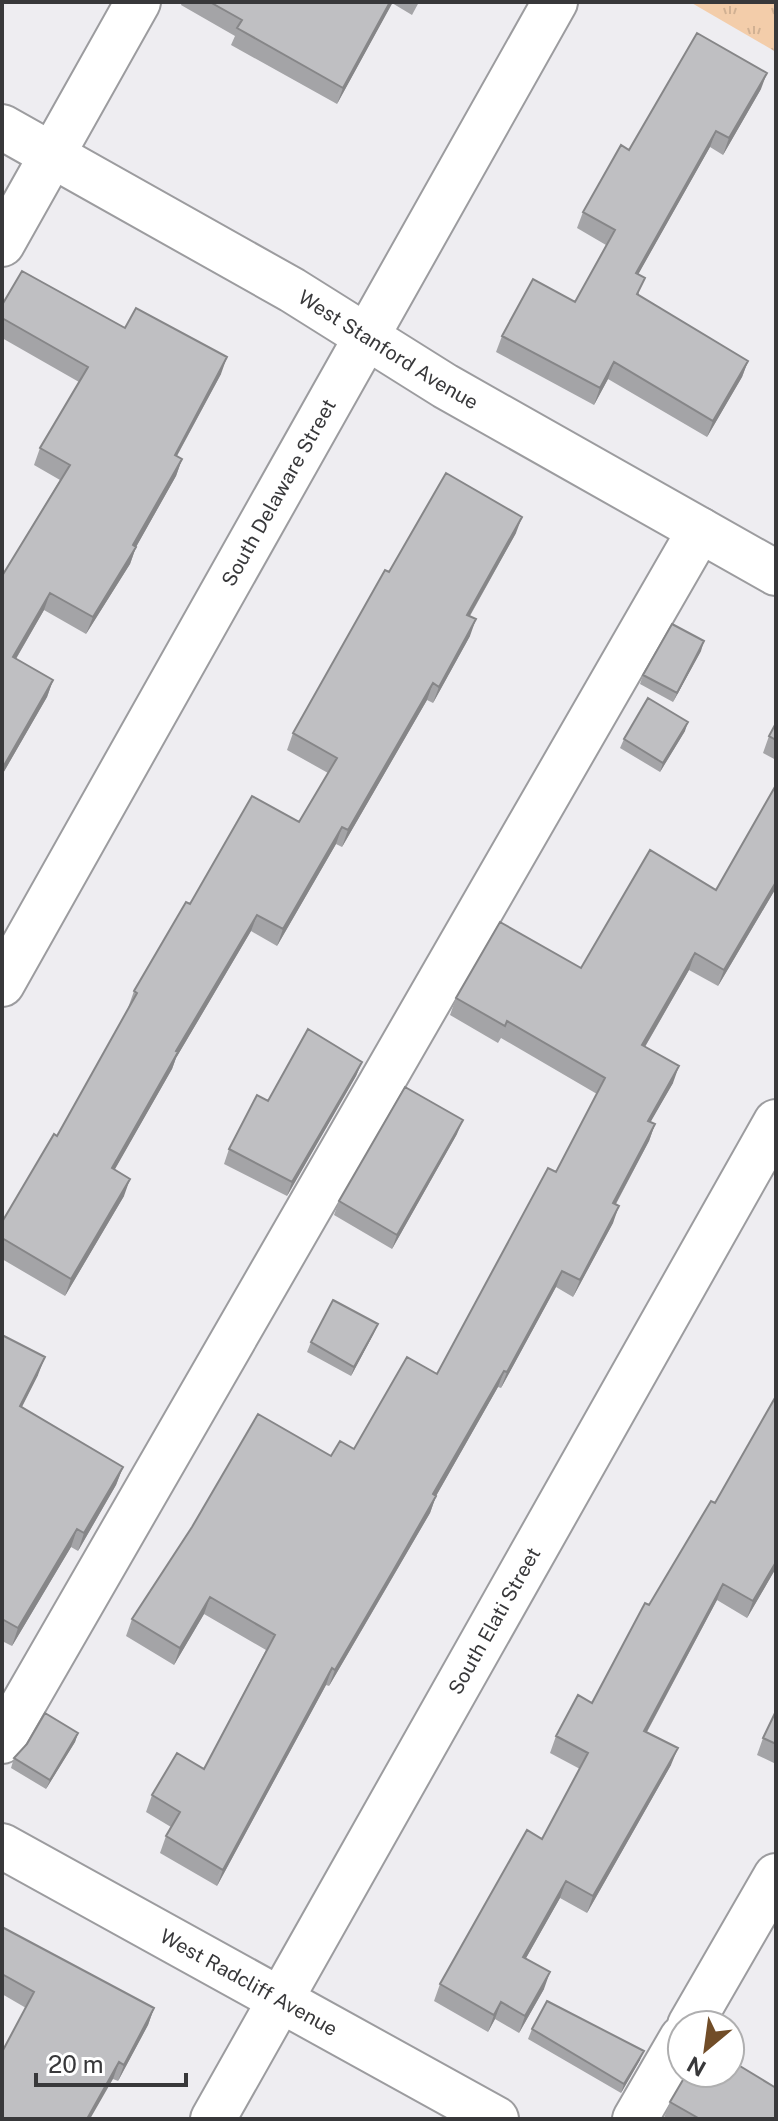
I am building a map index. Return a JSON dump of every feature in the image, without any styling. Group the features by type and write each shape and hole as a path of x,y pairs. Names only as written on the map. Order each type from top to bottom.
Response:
{"street":[{"path":"2,244 138,2"},
{"name":"South Delaware Street","path":"2,984 555,2"},
{"name":"West Stanford Avenue","path":"2,127 292,290 445,386 776,573"},
{"path":"2,1741 700,530"},
{"name":"South Elati Street","path":"213,2119 776,1122"},
{"name":"West Radcliff Avenue","path":"2,1846 496,2119"},
{"path":"699,2009 776,1876"},
{"path":"635,2119 666,2066"}],"green space":[{"path":"690,2 776,2 776,52"}],"building":[{"path":"210,2 390,2 343,88 237,28 242,20"},
{"path":"697,33 767,73 729,138 716,131 636,273 645,278 637,294 748,361 713,421 614,362 600,388 502,336 533,279 575,302 615,230 583,212 621,145 629,150"},
{"path":"22,271 125,328 136,308 227,357 175,455 182,459 133,545 136,547 93,617 50,593 13,657 53,680 2,769 2,576 70,465 40,448 88,367 2,318 2,305"},
{"path":"446,473 522,517 467,615 476,619 439,687 433,683 348,830 342,827 283,929 257,915 176,1051 112,1168 130,1179 71,1279 2,1238 2,1222 54,1134 57,1136 137,993 134,991 186,902 190,904 252,796 299,822 337,758 293,733 385,570 389,572"},
{"path":"672,624 704,641 677,693 643,675"},
{"path":"648,698 688,722 663,763 624,739"},
{"path":"776,723 776,740 769,736"},
{"path":"776,785 776,882 724,970 695,953 642,1045 679,1066 648,1121 655,1124 613,1203 619,1206 580,1280 562,1271 507,1372 504,1371 433,1494 436,1496 393,1571 335,1670 332,1668 223,1870 166,1836 180,1812 152,1795 177,1753 204,1769 275,1635 210,1597 180,1648 132,1619 192,1527 258,1414 331,1456 340,1441 354,1449 407,1357 437,1374 548,1168 556,1172 605,1078 507,1021 505,1026 456,998 500,922 581,968 650,850 716,890"},
{"path":"308,1029 362,1062 292,1182 229,1149 257,1095 268,1101"},
{"path":"405,1087 463,1120 397,1235 339,1201"},
{"path":"333,1300 378,1324 354,1367 311,1342"},
{"path":"2,1335 45,1357 20,1406 123,1467 84,1533 77,1529 18,1628 2,1619"},
{"path":"776,1396 776,1562 753,1601 723,1584 644,1731 678,1748 593,1896 566,1881 523,1957 550,1972 525,2016 501,2002 494,2015 440,1984 527,1830 542,1839 588,1753 556,1736 578,1695 592,1703 645,1603 649,1605 711,1501 715,1503"},
{"path":"776,1711 776,1744 763,1738"},
{"path":"45,1713 78,1733 50,1780 14,1758 27,1744"},
{"path":"2,1927 154,2008 124,2065 119,2062 87,2119 2,2119 2,2052 34,1992 2,1974"},
{"path":"547,2001 644,2051 624,2084 532,2029"},
{"path":"746,2070 776,2088 776,2119 700,2119 670,2102 678,2089 746,2089"}]}
